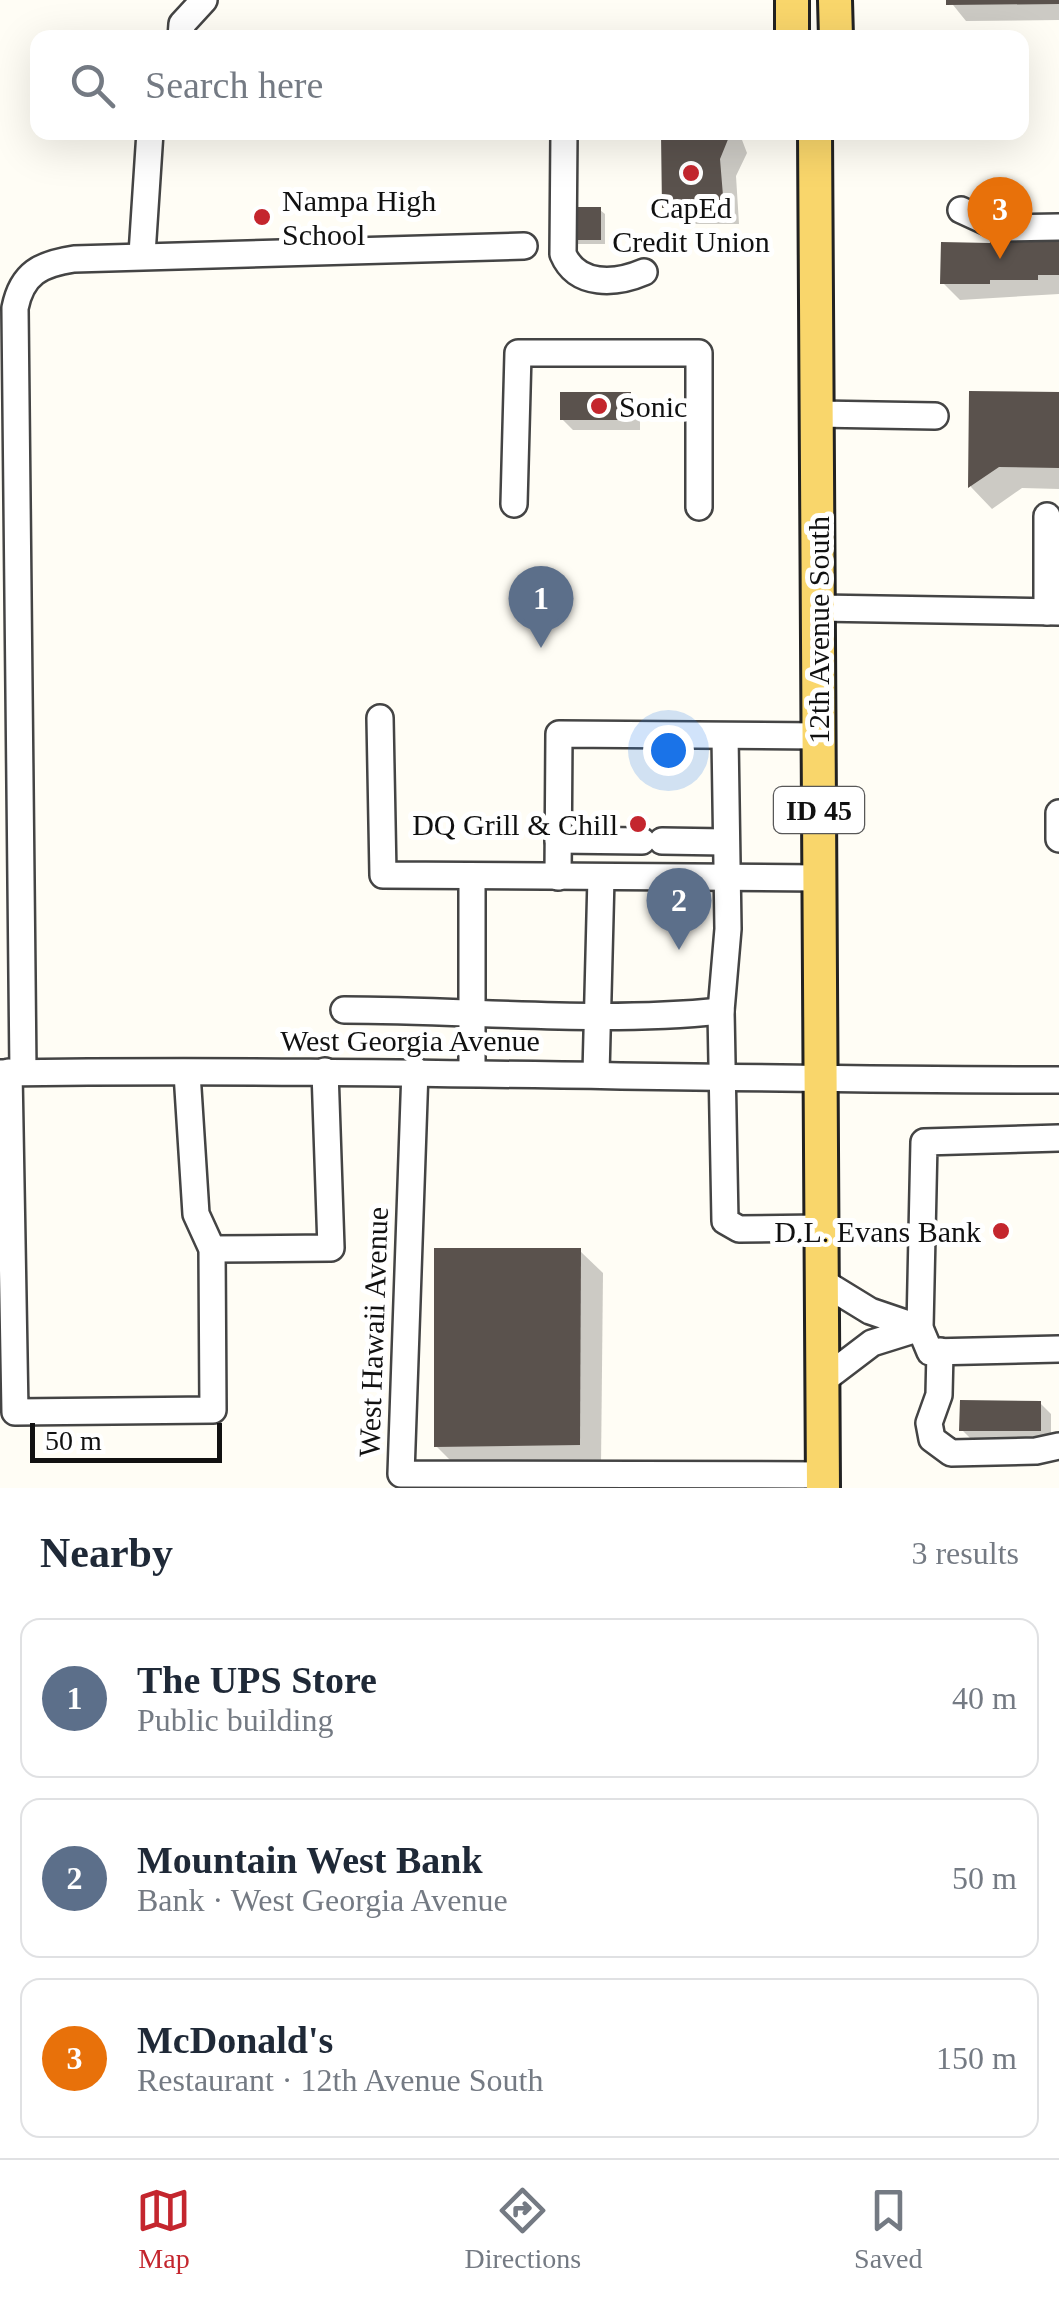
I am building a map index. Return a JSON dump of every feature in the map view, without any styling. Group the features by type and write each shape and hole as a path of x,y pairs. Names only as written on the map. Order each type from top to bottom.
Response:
{"main road":[{"path":"792,0 792,30"},
{"path":"835,0 836,30"},
{"name":"12th Avenue South","path":"815,140 823,1482"}],"street":[{"path":"182,30 182,24 204,0"},
{"path":"142,254 149,140"},
{"path":"564,140 563,254 568,267 581,276 602,280 625,281 644,272"},
{"path":"961,210 1000,228 1059,227"},
{"path":"187,1073 196,1214 212,1249 214,1410 15,1412 11,1072 15,308 28,276 46,263 142,254 524,246"},
{"path":"514,504 518,352 681,353 699,354 699,507"},
{"path":"817,414 935,416"},
{"path":"818,608 1053,612 1046,516"},
{"path":"380,718 383,876 819,878"},
{"path":"558,877 559,734 819,736"},
{"path":"725,736 728,929 721,1011 725,1221 738,1229 820,1228"},
{"path":"1059,813 1059,839"},
{"path":"558,840 725,842"},
{"path":"472,876 472,1071"},
{"path":"596,1074 600,877"},
{"path":"344,1010 472,1010 528,1018 721,1011"},
{"name":"West Georgia Avenue","path":"11,1072 415,1070 820,1080 1059,1080"},
{"name":"West Hawaii Avenue","path":"415,1070 400,1474 823,1482"},
{"path":"212,1249 332,1248 325,1071"},
{"path":"1059,1138 924,1142 920,1328 930,1352 1059,1350"},
{"path":"821,1281 870,1311 920,1328"},
{"path":"822,1381 872,1343 920,1328"},
{"path":"940,1351 939,1395 930,1423 932,1439 951,1453 1036,1451 1059,1446"}],"building":[{"path":"946,0 1059,0 1059,4 946,5"},
{"name":"CapEd Credit Union","path":"661,140 728,140 720,159 724,208 662,208"},
{"path":"551,207 601,207 601,240 551,240"},
{"path":"990,236 1059,237 1059,275 1038,275 1038,280 990,280 990,284 940,284 941,242 990,243"},
{"path":"969,391 1059,392 1059,468 999,467 968,488"},
{"name":"Sonic","path":"560,392 631,392 631,402 638,402 638,409 630,409 630,420 560,420"},
{"path":"434,1248 581,1248 580,1445 434,1447"},
{"path":"960,1400 1041,1401 1041,1431 959,1431"}],"place":[{"name":"CapEd Credit Union","path":"691,173"},
{"name":"Nampa High School","path":"262,217"},
{"name":"McDonald's","path":"1000,259"},
{"name":"Sonic","path":"599,406"},
{"name":"The UPS Store","path":"541,648"},
{"name":"DQ Grill & Chill","path":"638,824"},
{"name":"Mountain West Bank","path":"679,950"},
{"name":"D.L. Evans Bank","path":"1001,1231"}]}
